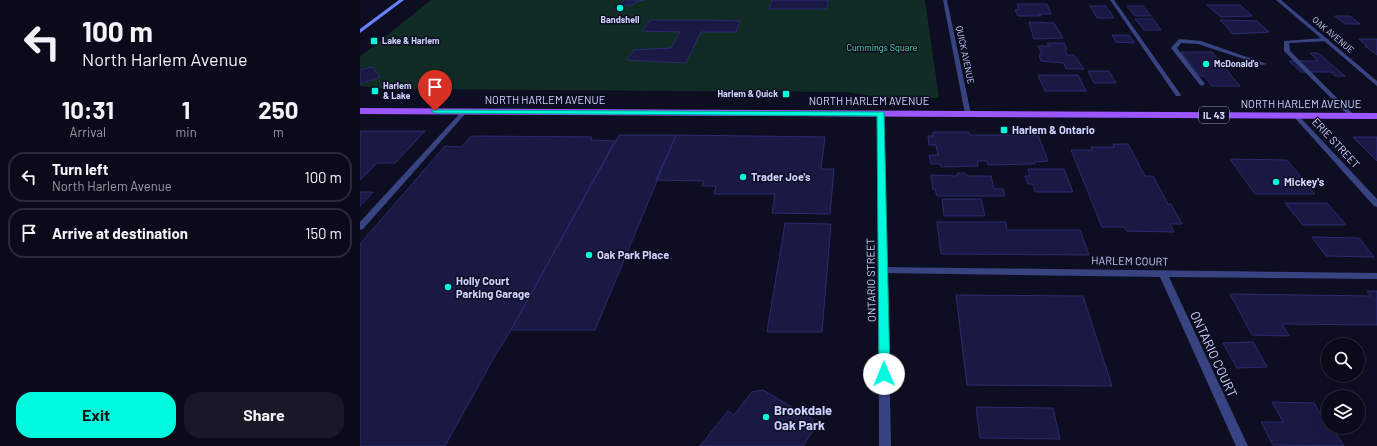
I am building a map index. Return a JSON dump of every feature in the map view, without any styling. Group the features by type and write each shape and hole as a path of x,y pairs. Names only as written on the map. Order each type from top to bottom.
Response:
{"main road":[{"path":"360,31 402,0"},
{"name":"NORTH HARLEM AVENUE","path":"360,111 1377,116"}],"street":[{"name":"QUICK AVENUE","path":"945,0 968,114"},
{"path":"1112,0 1178,95"},
{"name":"OAK AVENUE","path":"1278,0 1377,84"},
{"path":"1326,40 1291,40 1286,42 1287,51 1352,116"},
{"path":"1202,84 1174,48 1180,42 1199,42 1264,64"},
{"path":"360,227 465,111"},
{"name":"ONTARIO STREET","path":"881,113 885,446"},
{"name":"ERIE STREET","path":"1296,116 1377,204"},
{"name":"HARLEM COURT","path":"883,270 1377,276"},
{"name":"ONTARIO COURT","path":"1163,273 1242,446"}],"green space":[{"name":"Cummings Square","path":"431,0 925,0 939,98 885,98 847,92 385,89 360,86 360,57"}],"building":[{"name":"Bandshell","path":"624,0 645,0 635,2 633,5 625,5 621,11 615,10"},
{"path":"772,0 828,0 827,9 769,9"},
{"path":"1017,4 1047,4 1051,14 1039,14 1041,16 1018,16 1015,10 1019,9"},
{"path":"1207,5 1240,5 1252,16 1221,17"},
{"path":"1090,6 1106,6 1114,18 1097,18"},
{"path":"1127,6 1143,6 1151,16 1135,16"},
{"path":"1335,16 1350,16 1360,24 1345,24"},
{"path":"1135,19 1153,19 1161,30 1144,30"},
{"path":"650,20 740,21 736,32 701,32 686,63 627,60 634,50 671,48 680,32 642,31"},
{"path":"1220,20 1257,21 1269,32 1233,34"},
{"path":"1029,22 1054,23 1063,38 1034,39"},
{"path":"1112,35 1129,35 1134,43 1116,42"},
{"path":"1359,39 1377,39 1377,55 1365,46 1367,46"},
{"path":"1047,43 1064,43 1067,49 1065,49 1067,55 1074,55 1084,69 1066,69 1064,63 1041,61 1039,55 1042,54 1038,46 1049,46"},
{"name":"McDonald's","path":"1181,52 1212,52 1240,86 1212,86 1204,76 1200,76"},
{"path":"1310,53 1318,53 1345,76 1335,76 1331,72 1301,72 1289,61 1318,61"},
{"path":"372,67 380,77 360,84 360,70"},
{"path":"1088,71 1109,71 1116,83 1094,83"},
{"path":"1038,75 1078,75 1086,91 1045,91"},
{"path":"360,131 425,131 395,163 377,163 360,180"},
{"path":"933,132 969,132 970,135 1038,135 1048,161 1034,162 1035,164 988,165 987,161 977,161 978,166 941,167 940,164 931,164 929,155 938,155 936,145 929,145 928,136 933,136"},
{"name":"Oak Park Place","path":"619,135 676,135 595,330 511,330"},
{"path":"676,135 825,137 821,169 834,169 830,214 772,213 775,194 714,194 716,186 702,186 704,181 656,180"},
{"name":"Holly Court Parking Garage","path":"471,136 592,137 591,140 615,141 445,446 360,446 360,244 445,146 462,147"},
{"path":"1353,137 1377,137 1377,161"},
{"path":"1113,144 1128,144 1145,176 1153,176 1168,204 1171,204 1182,224 1170,224 1174,232 1127,231 1124,227 1102,227 1071,150 1092,150 1091,147 1114,147"},
{"name":"Mickey's","path":"1230,159 1287,160 1315,194 1255,194"},
{"path":"1028,169 1064,169 1073,192 1035,192 1033,184 1028,184 1025,176 1030,176"},
{"path":"958,173 964,173 968,176 991,176 994,189 1003,189 1005,196 937,196 935,189 933,189 931,175 956,176"},
{"path":"360,192 373,192 360,206"},
{"path":"942,199 981,199 985,216 944,216"},
{"path":"1285,203 1327,203 1346,225 1303,225"},
{"path":"937,222 1006,222 1007,230 1080,230 1089,255 941,254"},
{"path":"785,223 831,224 822,332 767,332"},
{"path":"1312,237 1359,238 1374,257 1326,256"},
{"path":"1367,291 1377,291 1377,325 1282,324 1289,336 1252,335 1230,294 1371,296"},
{"path":"956,295 1083,296 1112,386 967,385"},
{"path":"1253,342 1267,367 1237,368 1223,343"},
{"name":"Brookdale Oak Park","path":"763,390 812,419 814,429 803,446 700,446 728,411 734,415 752,392"},
{"path":"1272,402 1314,403 1321,415 1321,434 1336,434 1344,446 1273,445 1261,422 1283,422"},
{"path":"976,407 1053,408 1060,439 980,438"}],"place":[{"name":"Bandshell","path":"620,8"},
{"name":"Lake & Harlem","path":"374,41"},
{"name":"McDonald's","path":"1206,64"},
{"name":"Harlem & Lake","path":"375,91"},
{"name":"Harlem & Quick","path":"786,94"},
{"name":"Harlem & Ontario","path":"1004,130"},
{"name":"Trader Joe's","path":"743,177"},
{"name":"Mickey's","path":"1276,182"},
{"name":"Oak Park Place","path":"589,255"},
{"name":"Holly Court Parking Garage","path":"448,287"},
{"name":"Brookdale Oak Park","path":"766,417"}],"route":[{"path":"435,111 881,113 884,374"}]}
